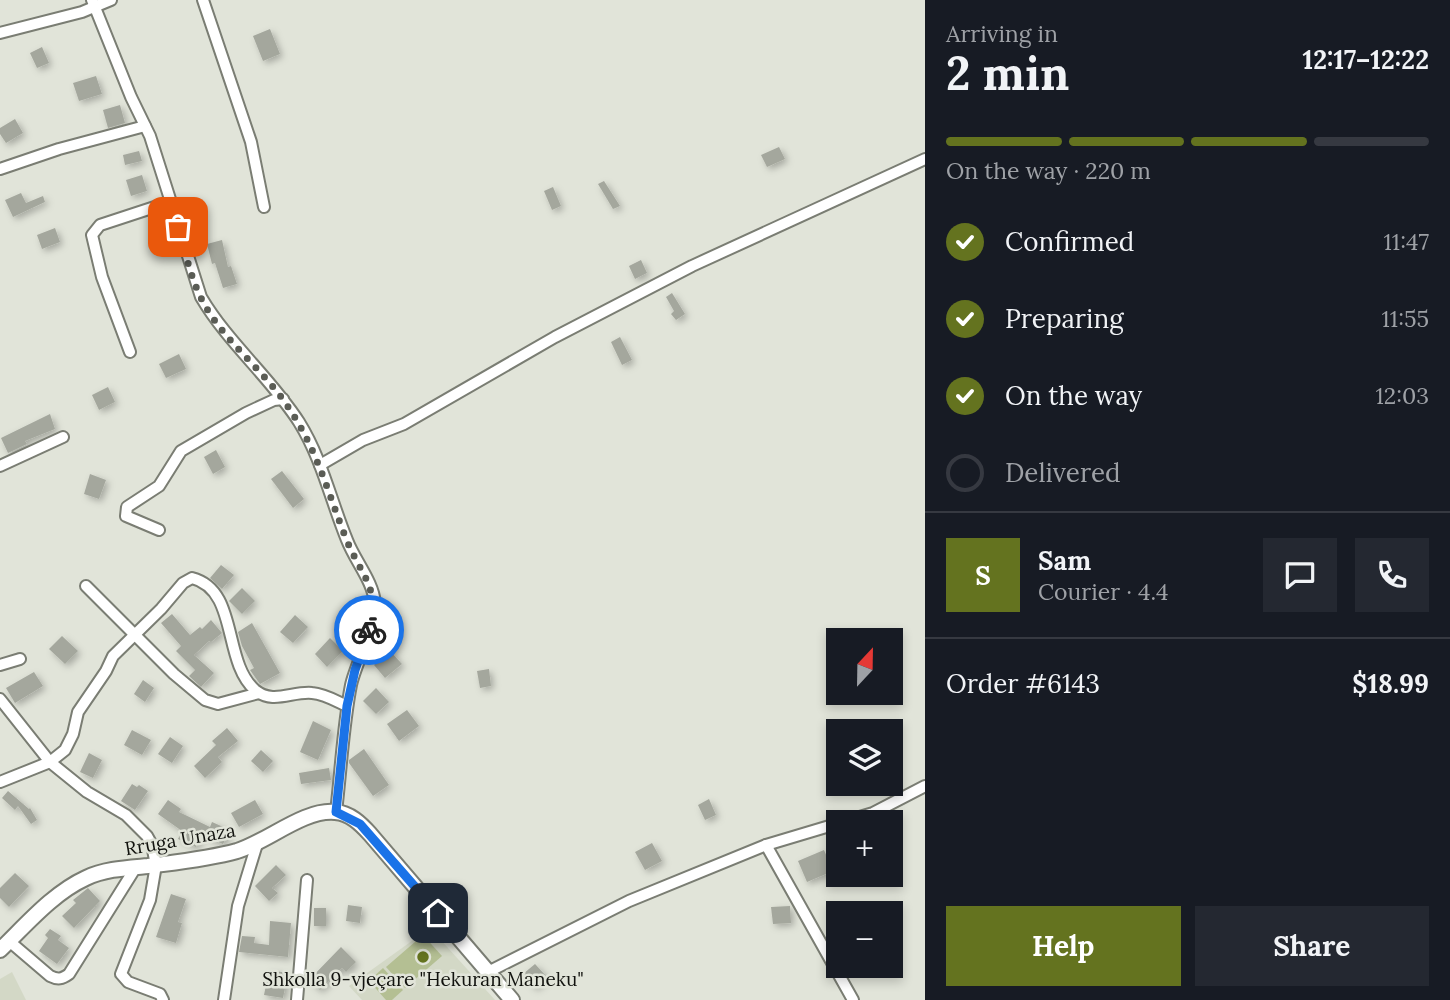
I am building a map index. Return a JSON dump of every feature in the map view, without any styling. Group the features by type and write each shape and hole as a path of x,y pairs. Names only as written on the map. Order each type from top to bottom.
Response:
{"main road":[{"name":"Rruga Unaza","path":"4,946 55,898 83,879 98,873 200,859 257,844 312,816 336,812"},
{"path":"336,812 353,818 370,834 512,1000"}],"street":[{"path":"0,33 82,12 93,3 111,0"},
{"path":"203,0 251,142 264,207"},
{"path":"93,3 150,136 201,297 212,316 283,399 300,424 320,465 346,540 375,602 374,615 355,670 347,706 336,812"},
{"path":"0,169 59,149 145,126"},
{"path":"320,465 363,440 404,424 555,337 692,266 925,159"},
{"path":"130,352 102,277 92,235 100,225 170,202"},
{"path":"159,530 126,516 127,508 159,485 181,451 246,413 283,399"},
{"path":"0,466 63,437"},
{"path":"0,782 50,762 65,750 74,734 78,712 113,656 186,580 200,580 221,601 239,663 258,693"},
{"path":"86,586 174,674 211,704 258,693 277,698 308,693 319,694 347,706"},
{"path":"0,665 20,659"},
{"path":"0,699 50,762 87,792 116,808 137,825 152,845 156,865 146,912 121,974 123,980 160,994 163,1000"},
{"path":"488,972 629,901 766,845 873,813 925,786"},
{"path":"225,1000 238,906 257,844"},
{"path":"766,845 853,1000"},
{"path":"4,946 50,976 64,978 136,867"},
{"path":"297,1000 307,880"}],"shaded area":[{"name":"Shkolla 9-vjeçare \"Hekuran Maneku\"","path":"430,928 495,1000 362,1000 349,986"},
{"path":"12,972 26,1000 0,1000 0,979"}],"green space":[{"path":"423,935 442,956 405,988 386,967"},
{"path":"383,968 403,990 392,1000 386,1000 369,981"}],"building":[{"path":"270,29 280,54 263,61 253,36"},
{"path":"42,47 49,63 37,68 30,53"},
{"path":"96,76 102,94 79,101 73,83"},
{"path":"120,105 125,123 108,128 103,110"},
{"path":"15,119 23,133 6,143 0,134 0,128"},
{"path":"779,147 785,159 767,167 761,155"},
{"path":"139,151 142,161 125,165 123,155"},
{"path":"142,175 147,191 131,196 126,180"},
{"path":"604,181 620,206 613,209 598,184"},
{"path":"553,187 561,206 552,210 544,191"},
{"path":"21,193 26,203 43,196 45,202 13,217 5,200"},
{"path":"55,228 60,242 42,249 37,235"},
{"path":"222,240 228,267 231,266 237,284 223,288 215,263 212,264 207,244"},
{"path":"641,260 647,273 635,279 629,266"},
{"path":"672,293 685,314 676,320 671,314 674,311 666,297"},
{"path":"620,337 632,360 622,365 611,342"},
{"path":"179,354 186,369 166,378 159,364"},
{"path":"108,387 115,402 99,410 92,395"},
{"path":"50,414 55,429 25,441 27,444 8,453 1,438"},
{"path":"216,450 225,467 213,474 204,457"},
{"path":"282,471 304,499 293,508 271,479"},
{"path":"90,474 106,480 99,499 84,494"},
{"path":"221,565 234,575 222,589 210,578"},
{"path":"242,588 255,601 242,614 229,601"},
{"path":"172,614 190,635 211,620 222,633 194,655 214,673 201,687 189,676 195,670 176,651 181,646 161,623"},
{"path":"295,615 308,627 293,643 280,632"},
{"path":"252,623 280,673 260,684 250,670 254,668 238,632"},
{"path":"62,636 78,651 65,664 49,649"},
{"path":"330,638 343,651 327,667 315,654"},
{"path":"390,651 402,664 385,678 374,665"},
{"path":"489,669 491,686 480,688 477,671"},
{"path":"34,672 43,686 15,703 6,688"},
{"path":"143,680 154,688 145,702 134,694"},
{"path":"376,688 389,702 376,714 363,701"},
{"path":"407,710 419,726 399,741 387,724"},
{"path":"313,721 331,730 318,760 300,752"},
{"path":"227,728 238,741 218,757 222,762 205,778 194,766 216,745 212,741"},
{"path":"132,730 151,740 142,755 124,745"},
{"path":"170,737 183,746 172,763 158,754"},
{"path":"364,749 389,785 373,796 349,763 349,760"},
{"path":"261,750 273,761 263,772 251,761"},
{"path":"89,753 102,760 93,778 80,772"},
{"path":"329,768 331,780 301,784 299,773"},
{"path":"132,784 148,791 135,810 121,801"},
{"path":"8,791 30,808 37,820 31,824 18,806 15,810 2,798"},
{"path":"709,799 716,815 705,820 698,805"},
{"path":"168,800 181,809 179,812 210,827 212,822 230,830 223,844 202,835 196,847 178,839 182,831 158,814"},
{"path":"255,800 263,814 239,827 231,813"},
{"path":"652,843 662,861 645,870 635,852"},
{"path":"824,850 826,874 807,882 798,861"},
{"path":"276,865 286,875 272,888 278,893 269,901 255,886"},
{"path":"15,873 29,886 9,907 0,898 0,888"},
{"path":"88,888 100,901 74,928 62,916 76,903 73,900"},
{"path":"171,894 186,899 178,922 182,923 176,943 156,937"},
{"path":"348,905 362,907 360,923 346,921"},
{"path":"790,906 791,923 773,924 771,907"},
{"path":"314,908 326,908 326,926 314,926"},
{"path":"270,921 291,923 288,957 239,952 242,936 255,937 254,943 269,945"},
{"path":"50,929 61,936 58,940 69,948 57,964 39,951 48,938 45,935"},
{"path":"341,947 356,962 346,972 342,968 320,990 309,980"},
{"path":"535,964 547,977 535,988 523,974"},
{"path":"269,970 288,973 283,998 264,995"}],"way so far":[{"path":"178,227 201,297 212,316 283,399 300,424 320,465 346,540 375,602 369,630"}],"place":[{"name":"Shkolla 9-vjeçare \"Hekuran Maneku\"","path":"423,957"}],"route":[{"path":"369,630 355,670 347,706 336,812 345,814 360,824 438,913"}]}
